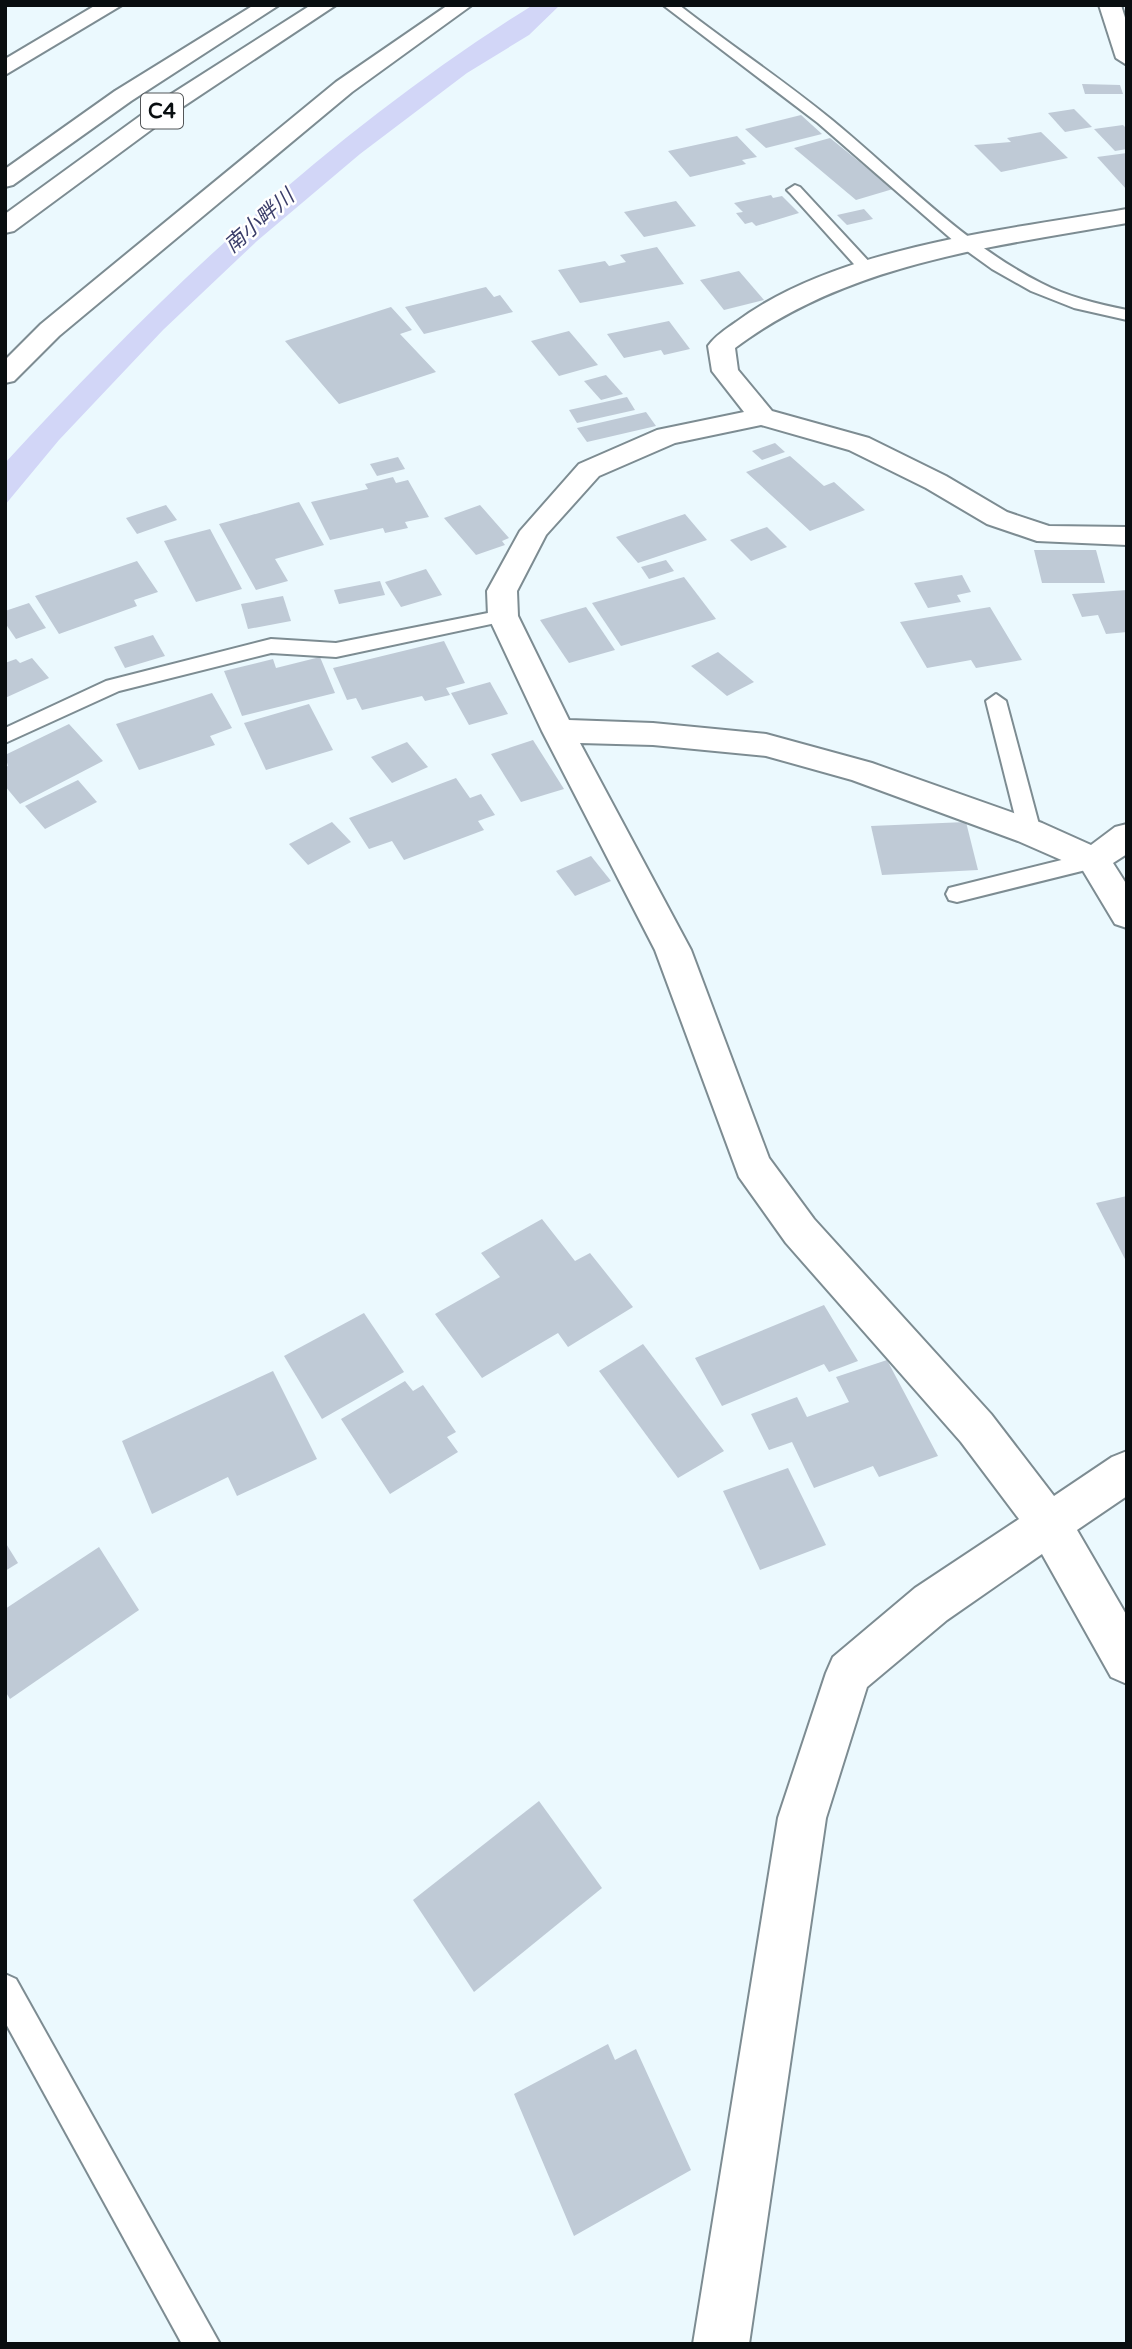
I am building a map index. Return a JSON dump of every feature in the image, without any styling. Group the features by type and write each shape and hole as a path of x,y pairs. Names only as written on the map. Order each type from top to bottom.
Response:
{"main road":[{"path":"9,62 112,5"},
{"name":"C4","path":"5,180 123,96 269,5"},
{"name":"C4","path":"5,226 170,105 326,5"},
{"path":"5,375 50,330 344,87 462,5"},
{"path":"1110,5 1127,58"},
{"path":"762,417 725,371 721,346 746,322 811,291 868,270 966,246 1127,216"},
{"path":"1127,537 1046,535 998,517 936,482 859,444 762,417 667,436 589,470 534,531 502,591 503,616 558,731 673,950 753,1166 800,1231 976,1428 1050,1525 1127,1661"},
{"path":"558,731 653,734 766,745 861,771 1030,832 1094,860 1127,915"},
{"path":"1094,860 1127,836"},
{"path":"721,2344 802,1818 849,1673 931,1604 1127,1471"}],"lane":[{"path":"670,5 727,51 824,120 966,246 1055,297 1127,315"},
{"path":"795,190 868,270"},
{"path":"5,736 113,686 271,646 336,650 503,616"},
{"path":"996,701 1030,832"},
{"path":"957,894 1094,860"},
{"path":"5,1990 202,2344"}],"water":[{"name":"南小畔川","path":"533,5 560,5 529,35 467,73 360,154 257,241 163,330 59,440 5,505 5,463 126,336 189,275 320,159 460,53"}],"building":[{"path":"1082,84 1120,85 1123,94 1085,94"},
{"path":"1074,109 1092,127 1065,132 1048,113"},
{"path":"801,115 822,134 766,148 745,129"},
{"path":"1123,125 1127,129 1127,149 1115,151 1094,129"},
{"path":"1041,132 1068,158 1001,172 974,145 1011,142 1007,138"},
{"path":"737,136 757,157 742,160 746,164 690,177 668,151"},
{"path":"830,138 893,189 856,200 794,148"},
{"path":"1127,153 1127,190 1097,157"},
{"path":"771,195 773,198 782,196 799,213 756,226 752,222 745,224 736,213 743,212 734,203"},
{"path":"676,201 696,226 644,237 624,212"},
{"path":"864,209 873,219 847,225 837,215"},
{"path":"657,247 684,284 580,303 558,270 605,261 609,266 626,262 620,255"},
{"path":"739,271 764,300 724,310 700,280"},
{"path":"486,287 494,297 500,295 513,312 424,334 405,307"},
{"path":"391,307 412,330 400,334 436,372 339,404 285,341"},
{"path":"669,321 690,349 664,355 661,350 624,358 607,334"},
{"path":"569,331 598,365 559,376 531,341"},
{"path":"606,375 623,394 601,400 584,381"},
{"path":"627,397 635,410 577,423 569,410"},
{"path":"646,412 656,426 587,442 577,428"},
{"path":"775,443 785,452 762,460 752,451"},
{"path":"790,456 824,486 834,482 865,510 810,531 746,472"},
{"path":"398,457 405,469 377,476 370,464"},
{"path":"393,477 396,483 408,480 429,517 405,522 408,528 385,533 383,528 330,540 311,502 368,489 365,484"},
{"path":"299,502 324,545 275,559 288,581 256,590 219,524"},
{"path":"166,505 177,520 137,534 126,518"},
{"path":"480,505 509,538 502,541 505,545 476,555 444,518"},
{"path":"685,514 707,540 638,563 616,537"},
{"path":"767,527 787,547 751,561 730,540"},
{"path":"210,529 242,589 196,602 164,541"},
{"path":"1034,550 1096,550 1105,583 1042,583"},
{"path":"666,560 674,571 649,579 641,567"},
{"path":"137,561 158,592 134,600 137,606 59,634 35,596"},
{"path":"426,569 442,595 401,607 385,582"},
{"path":"962,575 971,592 957,595 961,602 928,608 914,583"},
{"path":"684,577 716,619 621,646 592,603"},
{"path":"380,581 385,595 339,604 334,590"},
{"path":"1127,590 1127,632 1106,634 1098,615 1082,617 1072,594"},
{"path":"283,596 291,621 248,629 241,604"},
{"path":"29,603 46,628 16,639 5,623 5,611"},
{"path":"586,607 615,650 569,663 540,620"},
{"path":"990,607 1022,660 976,668 971,660 927,668 900,622"},
{"path":"153,635 165,656 125,668 114,647"},
{"path":"444,641 465,683 446,688 450,695 425,701 422,696 362,710 356,698 347,700 333,668"},
{"path":"718,652 754,682 727,696 691,666"},
{"path":"320,657 335,693 242,716 224,671 273,659 276,668"},
{"path":"32,658 49,678 5,698 5,663 16,659 20,663"},
{"path":"490,682 508,714 469,725 451,693"},
{"path":"212,693 232,728 210,736 215,745 139,770 116,724"},
{"path":"309,704 333,750 266,770 244,723"},
{"path":"69,724 103,761 20,804 5,786 5,767 8,766 5,755"},
{"path":"533,740 564,789 521,802 491,754"},
{"path":"407,742 428,767 392,783 371,757"},
{"path":"456,778 470,798 481,794 495,815 478,821 484,830 404,860 392,841 369,849 349,818"},
{"path":"78,780 97,802 45,829 25,806"},
{"path":"332,822 351,842 308,865 289,844"},
{"path":"966,822 978,870 882,875 871,826"},
{"path":"591,856 611,881 575,896 556,871"},
{"path":"1127,1196 1127,1263 1096,1203"},
{"path":"542,1219 575,1261 590,1253 633,1307 568,1347 558,1333 482,1378 435,1314 500,1277 481,1253"},
{"path":"824,1305 858,1361 829,1372 824,1364 722,1406 695,1358"},
{"path":"364,1313 404,1372 322,1419 284,1356"},
{"path":"643,1344 724,1451 678,1478 599,1371"},
{"path":"887,1360 938,1456 879,1477 873,1466 814,1488 792,1442 769,1450 751,1414 797,1397 807,1417 849,1402 836,1377"},
{"path":"273,1371 317,1459 237,1496 228,1477 152,1514 122,1441"},
{"path":"405,1381 413,1391 423,1385 456,1432 447,1437 458,1452 390,1494 341,1419"},
{"path":"788,1468 826,1545 760,1570 723,1491"},
{"path":"5,1542 18,1563 5,1571"},
{"path":"99,1547 139,1610 10,1699 5,1691 5,1609"},
{"path":"539,1801 602,1888 474,1992 413,1900"},
{"path":"608,2044 615,2060 636,2049 691,2170 574,2236 514,2094"}]}
